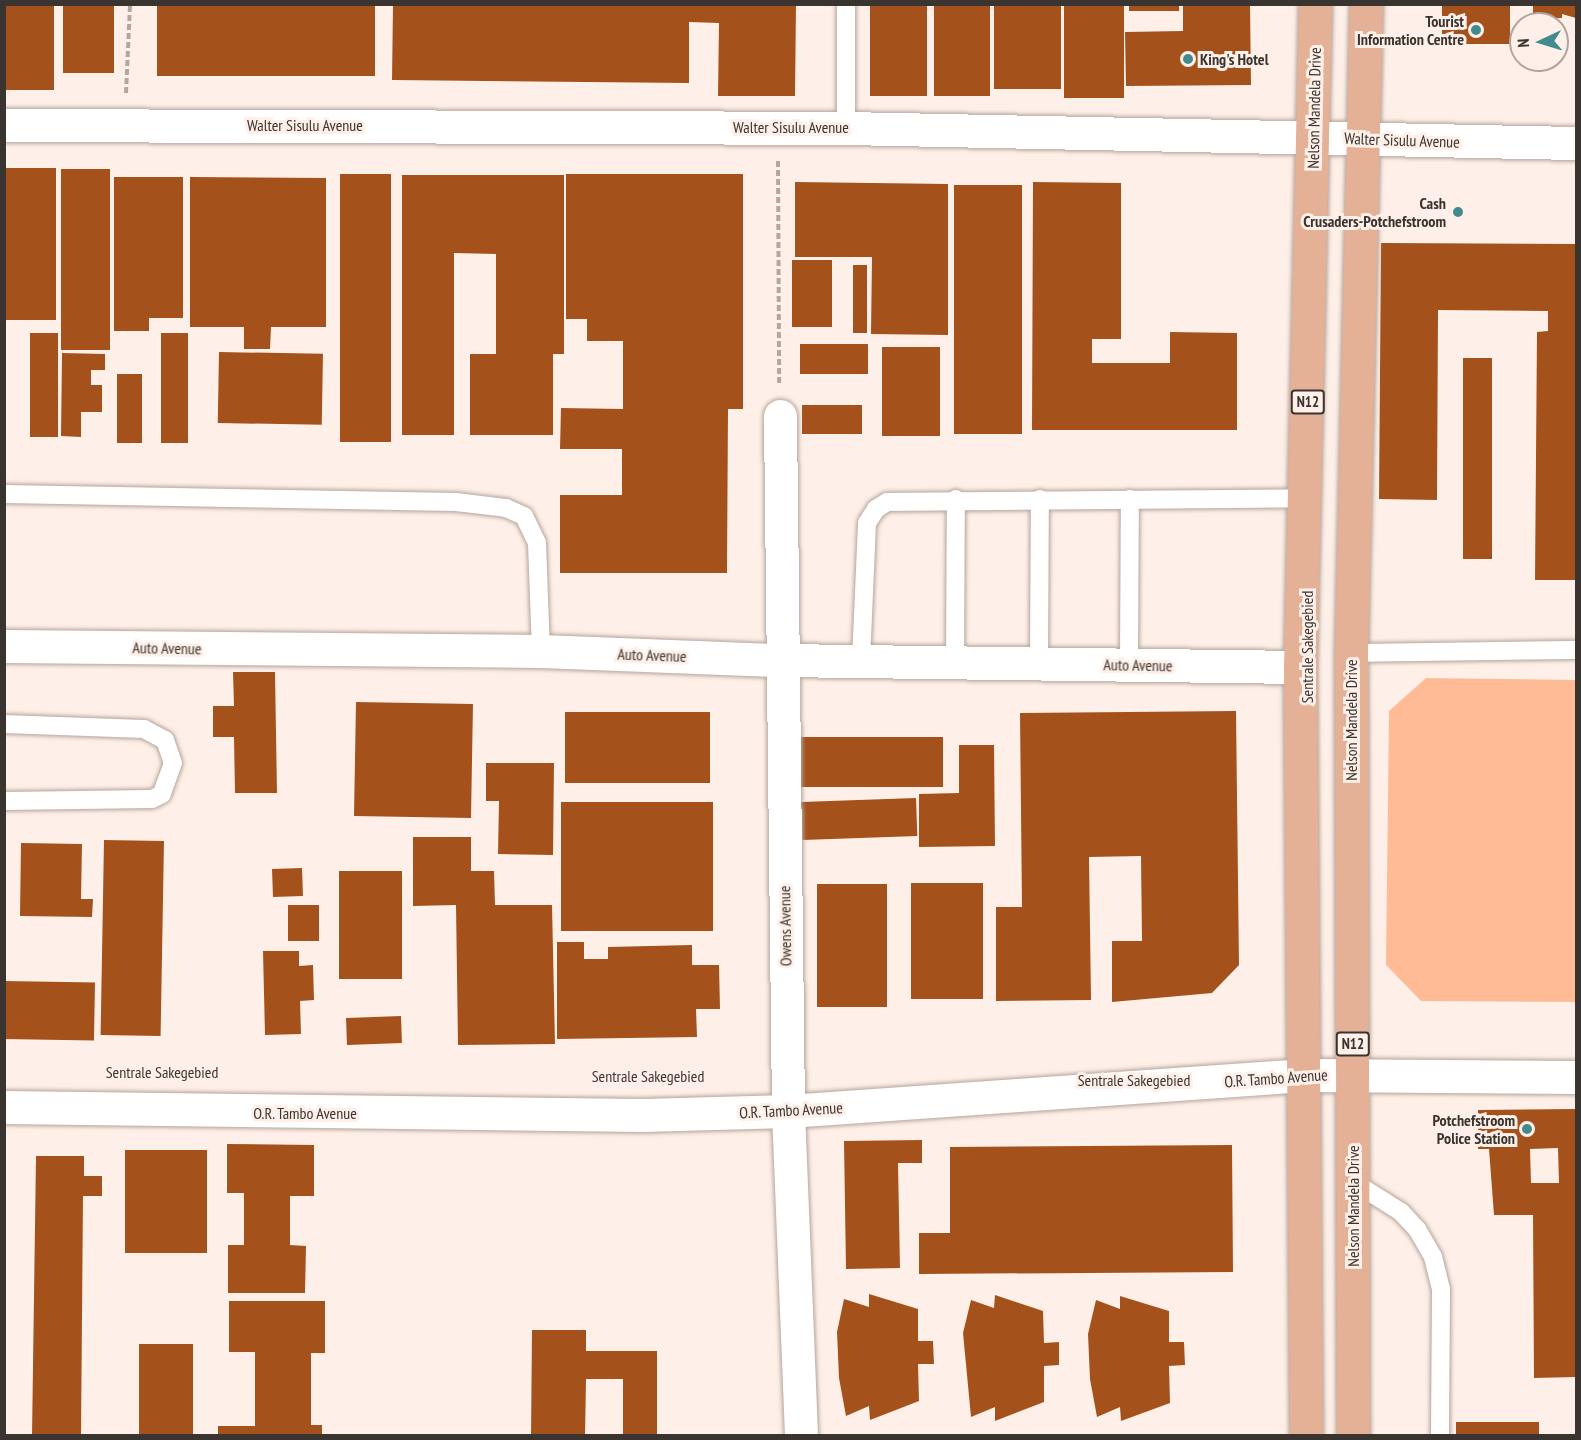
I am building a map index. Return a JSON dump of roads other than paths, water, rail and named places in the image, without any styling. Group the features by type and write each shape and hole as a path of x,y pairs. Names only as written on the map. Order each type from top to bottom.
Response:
{"highway":[{"name":"Nelson Mandela Drive","path":"1306,1436 1305,1075 1300,667 1316,4"},
{"name":"Nelson Mandela Drive","path":"1353,1436 1351,653 1365,140 1366,4"}],"street":[{"name":"Walter Sisulu Avenue","path":"4,125 778,127 1576,143"},
{"name":"Owens Avenue","path":"780,416 780,660 788,1111 801,1436"},
{"name":"Auto Avenue","path":"4,646 541,651 780,660 1300,667"},
{"name":"O.R. Tambo Avenue","path":"4,1107 257,1113 642,1115 788,1111 1353,1073 1576,1077"}],"lane":[{"path":"846,4 846,128"},
{"path":"4,494 456,502 506,508 524,516 537,543 541,651"},
{"path":"861,661 870,515 887,502 902,499 1305,498"},
{"path":"955,663 957,499"},
{"path":"1039,663 1040,499"},
{"path":"1129,665 1130,499"},
{"path":"1351,653 1576,650"},
{"path":"4,724 144,729 165,740 173,763 162,794 152,799 4,801"},
{"path":"1352,1181 1401,1212 1418,1229 1433,1257 1441,1289 1440,1436"}],"place":[{"name":"Tourist Information Centre","path":"1476,30"},
{"name":"King's Hotel","path":"1188,59"},
{"name":"Cash Crusaders-Potchefstroom","path":"1458,212"},
{"name":"Potchefstroom Police Station","path":"1527,1129"}]}
